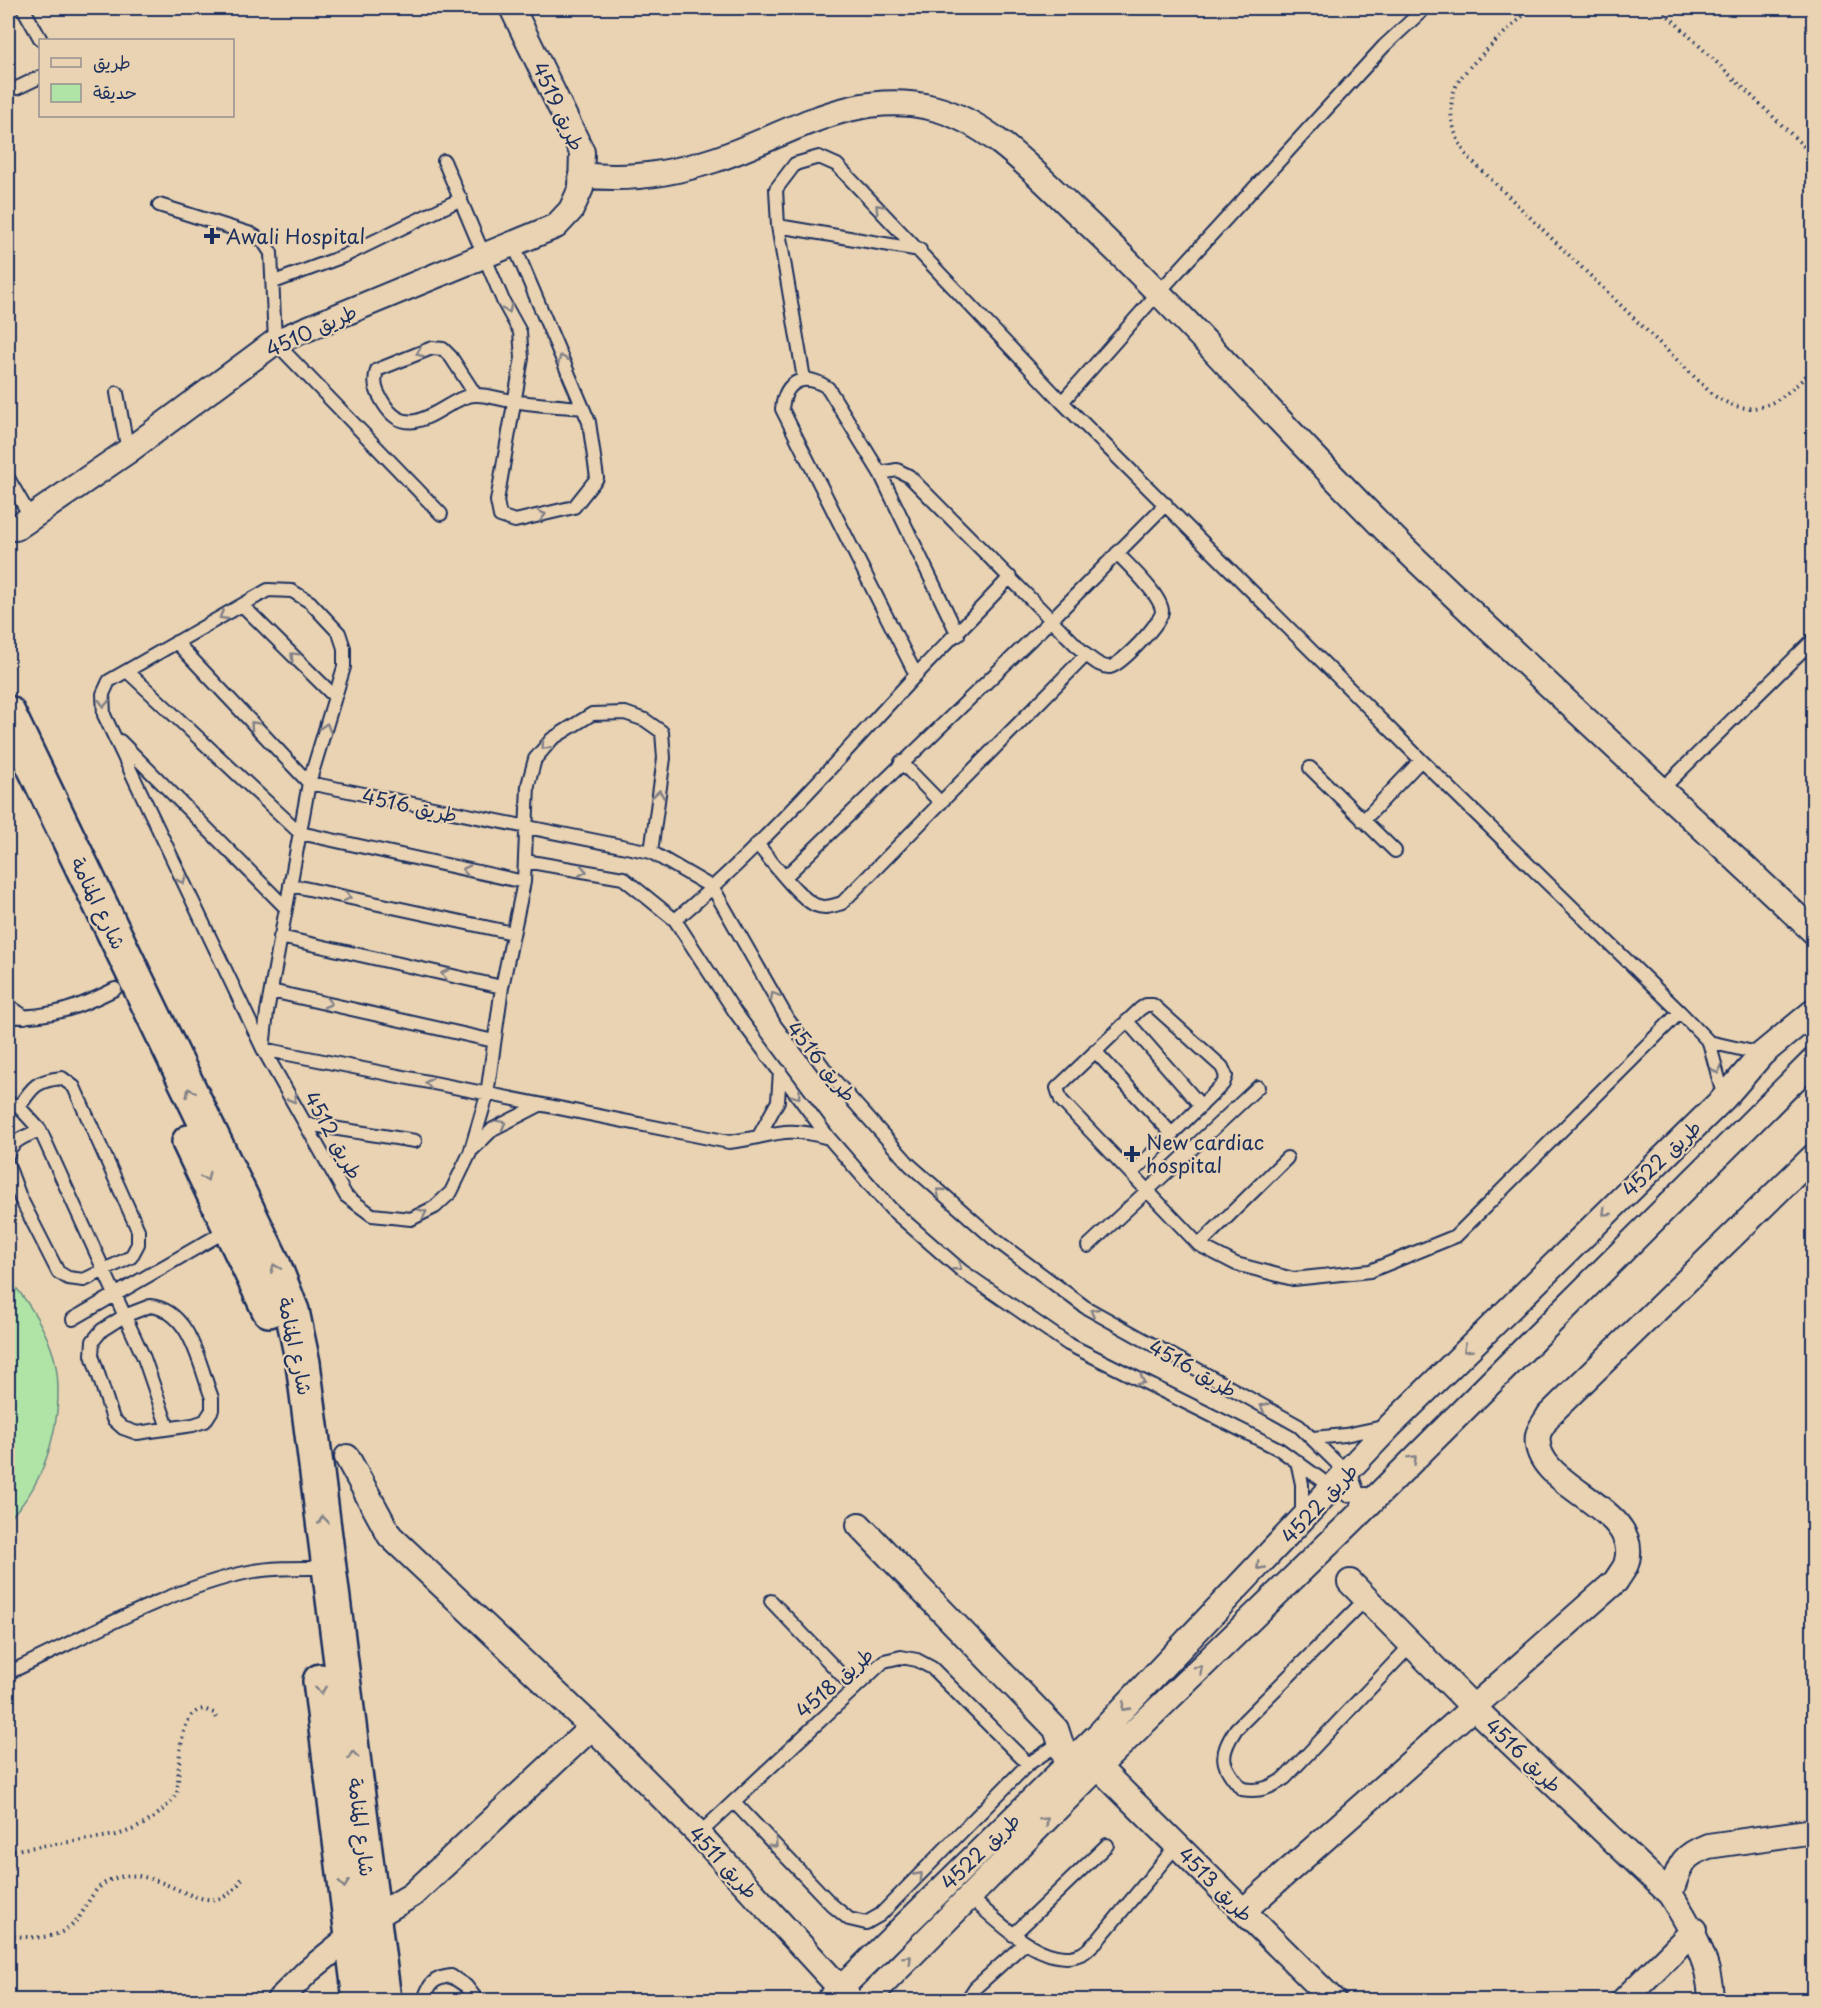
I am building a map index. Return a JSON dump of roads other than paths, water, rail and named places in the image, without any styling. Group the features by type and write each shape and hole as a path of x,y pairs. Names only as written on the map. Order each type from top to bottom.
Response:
{"street":[{"name":"طريق 4519","path":"485,255 556,226 571,210 581,188 582,152 512,8"},
{"path":"582,176 610,179 655,176 715,160 835,111 890,104 934,108 983,129 1039,177 1159,292 1402,546 1814,932"},
{"name":"طريق 4510","path":"15,528 128,451 275,342 485,255"},
{"name":"شارع المنامة","path":"8,714 241,1222 283,1358 318,1568 362,1928 360,2001"},
{"name":"شارع المنامة","path":"8,765 115,988 241,1222"},
{"name":"طريق 4522","path":"840,1997 1098,1735 1390,1426 1724,1098 1762,1054 1814,1011"},
{"name":"طريق 4522","path":"867,2001 1098,1767 1351,1522 1814,1060"},
{"path":"1243,1911 1616,1581 1627,1561 1627,1538 1615,1523 1549,1467 1540,1453 1538,1434 1549,1415 1814,1156"},
{"name":"طريق 4511","path":"347,1457 390,1536 592,1727 699,1834 840,1997"},
{"path":"859,1525 1058,1736 1068,1766"},
{"name":"طريق 4516","path":"1358,1590 1473,1707 1670,1894 1694,1930 1702,1953 1712,2001"},
{"path":"279,2001 308,1971 362,1928 412,1895 592,1727"},
{"path":"1058,1736 1098,1735"},
{"name":"طريق 4513","path":"1098,1767 1333,2001"},
{"path":"1670,1894 1682,1860 1692,1852 1708,1846 1814,1831"},
{"name":"شارع المنامة","path":"362,1928 384,2001"},
{"path":"1624,2001 1694,1930"}],"lane":[{"path":"23,8 40,39"},
{"path":"1062,402 1159,292 1384,46 1425,8"},
{"path":"8,88 17,88 39,77"},
{"path":"804,379 778,226 776,189 795,164 819,157 837,165 1062,402 1421,760 1709,1042 1724,1098"},
{"path":"444,161 520,332 522,358 497,501 500,516 515,521 574,507 597,478 589,422 513,243"},
{"path":"274,282 344,256 461,199"},
{"path":"159,205 251,234 263,241 271,254 275,342 441,514"},
{"path":"778,226 920,250"},
{"path":"475,394 443,348 432,348 377,370 374,381 390,414 401,421 420,420 475,394 514,401 583,408"},
{"path":"916,675 782,409 784,396 792,385 804,379 818,381 828,388 880,473 958,635"},
{"path":"117,393 128,451"},
{"path":"880,473 897,470 909,476 1086,655 1099,665 1110,667 1120,662 1159,623 1162,612 1160,601 1118,553"},
{"path":"8,478 15,528"},
{"path":"785,877 901,762 1052,619 1166,504"},
{"path":"675,920 713,888 860,739 916,675 958,635 1010,578"},
{"name":"طريق 4512","path":"309,783 344,667 344,648 339,633 309,602 292,591 268,590 109,681 103,694 104,715 263,1049 346,1196 372,1215 411,1219 435,1208 451,1192 470,1153 487,1095 502,987 524,882 527,829"},
{"path":"242,605 335,697"},
{"path":"1662,789 1814,639"},
{"path":"176,642 309,783 270,991 263,1049 729,1142 760,1134 795,1130 829,1137"},
{"path":"757,844 785,877 813,904 827,908 842,903 1086,655"},
{"path":"127,671 300,833 524,882"},
{"path":"527,829 528,785 535,759 552,739 592,714 625,713 645,720 662,732 665,744 651,852"},
{"path":"113,734 286,908"},
{"path":"1363,820 1421,760"},
{"path":"901,762 941,803"},
{"path":"1310,768 1395,851"},
{"name":"طريق 4516","path":"309,783 527,829 651,852 713,888 787,1018 828,1073 910,1165 993,1238 1085,1306 1299,1426 1313,1438 1340,1481"},
{"name":"طريق 4516","path":"525,861 623,878 675,920 735,1012 829,1137 891,1209 962,1271 1068,1344 1340,1481 1359,1496"},
{"path":"290,885 513,933"},
{"path":"280,937 502,987"},
{"path":"8,1017 25,1017 76,1009 115,988"},
{"path":"270,991 494,1041"},
{"path":"8,1005 25,1017"},
{"path":"1132,1173 1223,1084 1226,1076 1222,1067 1153,1005 1146,1005 1126,1021 1057,1088 1058,1095 1132,1173 1149,1189 1199,1245 1236,1264 1293,1279 1370,1271 1456,1236 1680,1012"},
{"path":"1126,1021 1201,1106"},
{"path":"1709,1042 1762,1054"},
{"path":"1095,1051 1172,1134"},
{"path":"760,1134 778,1101 780,1071"},
{"path":"8,1165 20,1197 58,1272 68,1278 84,1280 104,1271 130,1257 138,1244 138,1230 74,1087 62,1078 48,1079 33,1087 13,1105 40,1130 104,1271 115,1295 124,1316 144,1358 168,1428"},
{"path":"1088,1246 1258,1087"},
{"path":"470,1153 493,1129 541,1105"},
{"path":"307,1124 415,1141"},
{"path":"8,1154 9,1149 19,1140 40,1130"},
{"path":"1199,1245 1287,1158"},
{"path":"73,1319 241,1222"},
{"path":"150,1306 163,1307 175,1314 184,1325 212,1398 212,1410 205,1421 137,1433 123,1428 113,1419 92,1355 93,1341 102,1330 124,1316 150,1306"},
{"path":"1313,1438 1345,1435 1390,1426"},
{"path":"1297,1461 1303,1501 1301,1522"},
{"name":"طريق 4516","path":"1340,1481 1353,1479 1359,1496"},
{"path":"1351,1522 1359,1505 1359,1496 1387,1485"},
{"path":"8,1673 177,1595 216,1580 251,1572 318,1568"},
{"path":"1358,1590 1236,1729 1225,1746 1223,1762 1229,1774 1242,1789 1256,1791 1270,1788 1285,1778 1412,1644"},
{"path":"771,1601 853,1688"},
{"name":"طريق 4518","path":"699,1834 853,1688 884,1661 901,1657 917,1660 932,1668 953,1686 1028,1764"},
{"path":"734,1802 832,1905 849,1919 866,1923 880,1916 1058,1736"},
{"path":"1012,1935 1107,1845"},
{"path":"970,1897 1012,1935 1025,1943 1053,1955 1069,1957 1084,1953 1098,1940 1177,1845"},
{"path":"967,2001 975,1988 1025,1943"},
{"path":"424,2001 429,1984 438,1978 451,1976 466,1986 477,2001"}],"place":[{"name":"Awali Hospital","path":"212,236"},
{"name":"New cardiac hospital","path":"1132,1154"}]}
